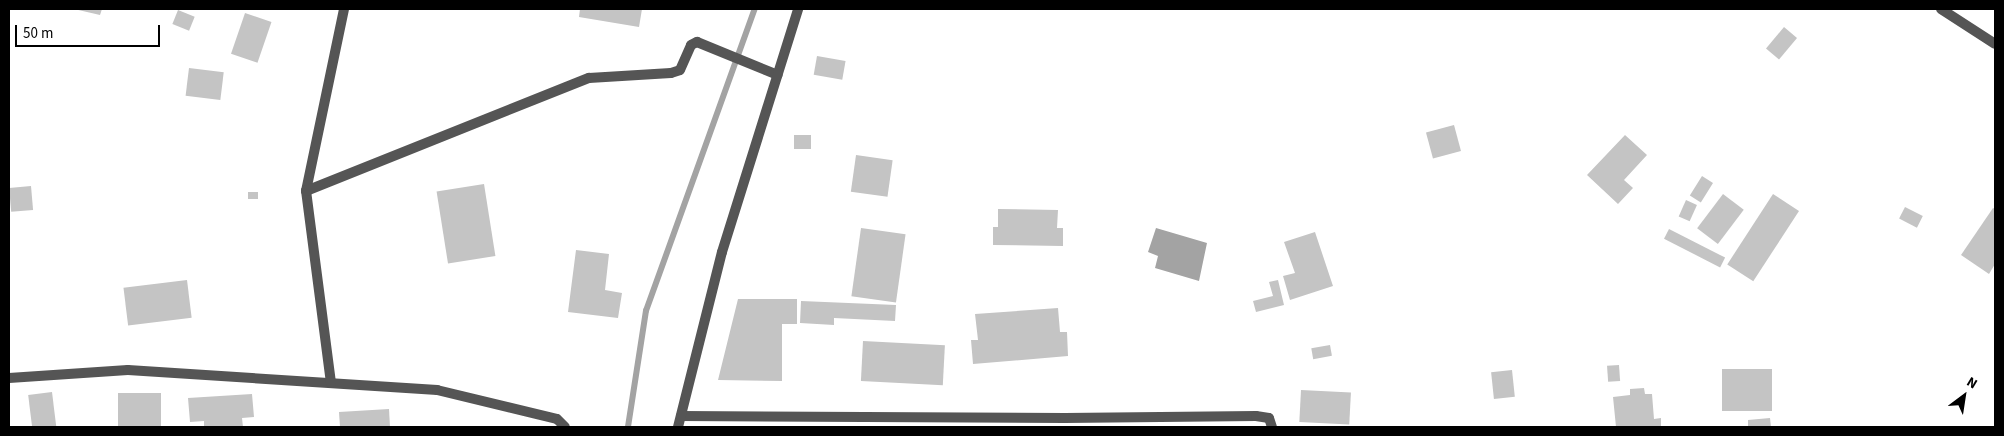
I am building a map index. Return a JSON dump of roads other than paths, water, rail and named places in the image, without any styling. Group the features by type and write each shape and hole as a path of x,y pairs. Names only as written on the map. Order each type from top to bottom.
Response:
{"street":[{"path":"331,383 306,191 344,9"},
{"path":"678,427 722,252 798,9"},
{"path":"1940,9 1995,44"},
{"path":"306,191 564,86 589,78 671,73 680,70 691,45 697,42 778,75"},
{"path":"9,378 128,370 437,390 557,419 565,427"},
{"path":"681,416 1067,423 1256,416 1269,418 1272,427"}],"waterway":[{"path":"628,427 646,311 755,9"}]}
